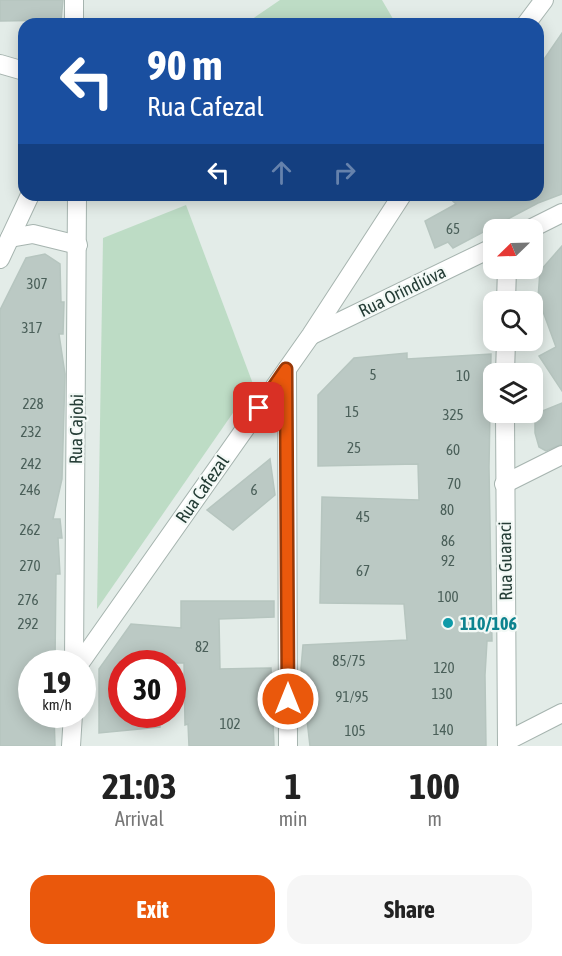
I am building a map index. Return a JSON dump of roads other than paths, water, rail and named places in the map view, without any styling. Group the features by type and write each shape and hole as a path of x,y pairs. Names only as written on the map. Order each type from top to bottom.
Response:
{"street":[{"path":"74,18 75,0"},
{"path":"530,18 544,0"},
{"path":"0,64 18,69"},
{"path":"0,260 27,201"},
{"name":"Rua Cajobi","path":"74,650 77,201"},
{"name":"Rua Cafezal","path":"89,650 311,335 398,201"},
{"path":"543,222 562,213"},
{"path":"10,238 33,234 78,245"},
{"name":"Rua Orindiúva","path":"311,335 483,252"},
{"path":"286,369 288,746"},
{"name":"Rua Guaraci","path":"505,423 507,744"},
{"path":"504,484 562,455"},
{"path":"507,744 562,713"},
{"path":"71,746 72,728"}],"place":[{"name":"110/106","path":"448,623"}]}
